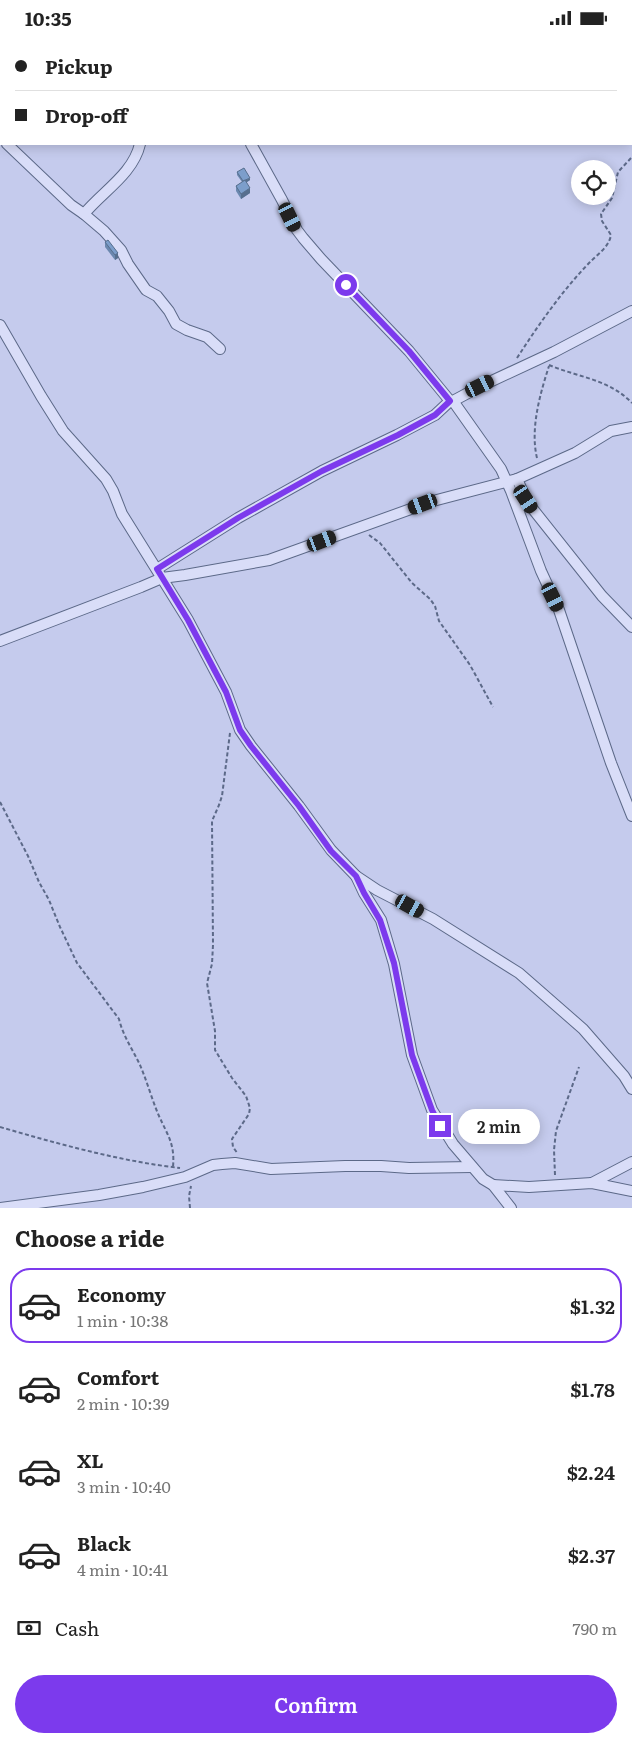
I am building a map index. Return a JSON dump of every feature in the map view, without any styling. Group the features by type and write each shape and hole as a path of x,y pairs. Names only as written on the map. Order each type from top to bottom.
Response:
{"street":[{"path":"8,145 71,205 111,237 146,290 157,295 176,324 186,330 207,337 220,349"},
{"path":"84,214 126,172 135,159 140,145"},
{"path":"252,145 303,238 409,351 452,401 501,469 541,571 559,609 611,763 632,816"},
{"path":"0,641 141,587 238,518 322,471 435,415 452,401 632,311"},
{"path":"0,325 63,431 106,479 122,514 188,620 226,692 240,730 331,851 356,876 377,890 434,919 519,973 583,1029 624,1076 632,1089"},
{"path":"160,573 186,575 269,561 433,501 518,479 587,447 610,431 632,427"},
{"path":"518,479 532,509 602,596 632,627"},
{"path":"356,876 380,920 394,963 412,1055 432,1110 452,1144 483,1179 493,1185 511,1208"},
{"path":"592,1183 632,1162"},
{"path":"0,1208 99,1195 165,1183 213,1165 222,1164 247,1165 271,1169 344,1166 472,1167"},
{"path":"493,1185 529,1187 592,1183 632,1191"}],"path":[{"path":"508,373 539,324 590,262 607,245 611,235 602,221 601,214 612,198 618,172 632,157"},
{"path":"539,359 549,366 608,385 618,390 632,403"},
{"path":"537,471 536,427 543,385 549,366"},
{"path":"362,528 380,543 412,583 430,599 435,606 439,621 470,665 493,707"},
{"path":"234,713 222,796 212,821 213,945 212,964 207,983 215,1031 216,1050 232,1078 249,1101 249,1114 233,1137 232,1142 233,1147 247,1165"},
{"path":"0,802 28,856 38,882 49,900 77,963 119,1019 171,1139 174,1155 173,1167"},
{"path":"556,1185 554,1150 556,1131 579,1067"},
{"path":"0,1127 74,1148 151,1164 183,1168"},
{"path":"190,1208 189,1196 194,1173"}],"building":[{"path":"244,168 250,178 243,181 237,172"},
{"path":"245,180 250,188 241,194 236,186"},
{"path":"108,240 118,253 115,255 105,242"}],"route":[{"path":"346,285 409,351 450,401 435,415 322,471 273,498 157,569 188,620 226,692 240,730 317,829 331,851 356,876 380,920 394,963 412,1055 424,1091 440,1126"}]}
